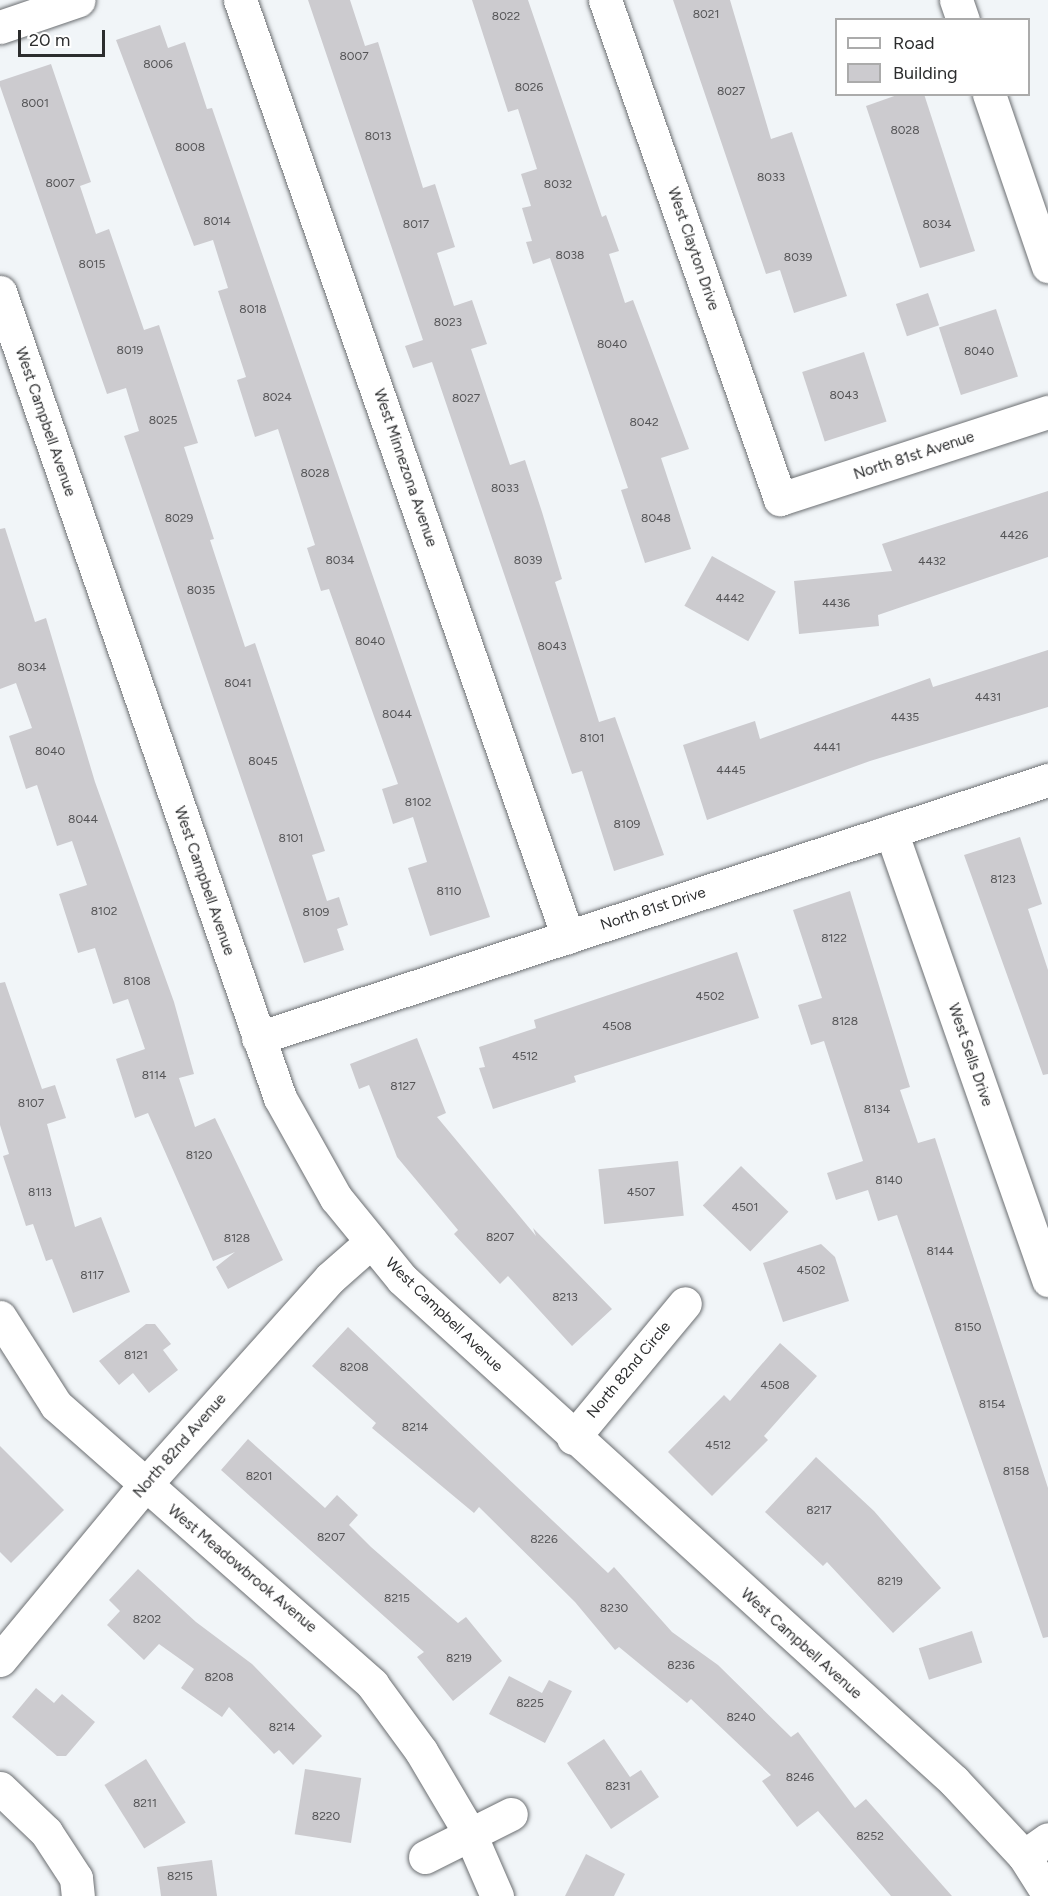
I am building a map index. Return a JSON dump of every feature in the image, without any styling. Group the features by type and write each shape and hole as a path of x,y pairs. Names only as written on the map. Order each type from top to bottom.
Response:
{"street":[{"path":"0,27 80,0"},
{"name":"West Minnezona Avenue","path":"240,0 568,937"},
{"name":"West Clayton Drive","path":"605,0 780,499"},
{"path":"956,0 962,18"},
{"path":"990,96 1048,266"},
{"name":"West Campbell Avenue","path":"0,292 258,1038 311,1159 371,1242 402,1279 573,1438 954,1781 1036,1848 1048,1894"},
{"name":"North 81st Avenue","path":"780,499 1048,412"},
{"name":"North 81st Drive","path":"258,1038 1048,780"},
{"name":"West Sells Drive","path":"891,831 1048,1280"},
{"name":"North 82nd Avenue","path":"0,1660 144,1486 330,1278 371,1242"},
{"name":"North 82nd Circle","path":"573,1438 685,1303"},
{"name":"West Meadowbrook Avenue","path":"0,1317 56,1405 144,1486 372,1684 422,1751 470,1834 497,1896"},
{"path":"0,1788 46,1832 76,1878 78,1896"},
{"path":"425,1857 512,1814"}],"building":[{"path":"308,0 350,0 365,46 378,42 423,188 435,184 455,247 437,253 454,306 472,300 487,344 471,349 510,465 525,460 542,512 562,579 555,582 599,722 615,717 664,855 614,871 582,771 572,774 432,362 413,368 405,346 423,340"},
{"path":"472,0 528,0 602,217 606,215 619,251 609,254 625,303 633,300 689,449 661,458 691,549 645,563 621,490 628,488 550,258 533,264 526,242 532,241 522,208 531,206 521,174 537,169 518,109 508,112"},
{"path":"673,0 730,0 771,139 792,132 847,296 794,313 780,270 766,274"},
{"path":"160,25 168,48 185,42 207,109 212,108 490,917 430,936 408,868 427,862 413,817 393,824 382,789 398,784 329,589 321,591 307,548 315,545 278,429 255,437 237,380 246,377 218,291 228,288 213,240 194,246 116,40"},
{"path":"51,64 91,182 80,186 96,234 109,229 144,330 159,325 198,443 184,447 214,539 210,540 245,647 255,643 325,851 312,855 327,901 339,897 348,925 337,929 344,950 304,963 124,436 139,431 126,388 107,394 0,86 0,81"},
{"path":"894,96 925,96 975,251 920,268 866,106"},
{"path":"928,293 939,325 907,336 896,304"},
{"path":"996,309 1018,377 961,395 939,328"},
{"path":"864,352 887,421 825,442 802,372"},
{"path":"1048,491 1048,557 878,615 879,626 799,634 794,581 892,571 882,544"},
{"path":"5,528 35,622 46,618 95,782 174,1002 194,1074 179,1078 195,1127 215,1118 283,1260 228,1289 216,1267 235,1252 213,1261 148,1113 135,1118 116,1059 145,1049 128,999 113,1004 95,948 78,953 59,894 87,885 72,841 57,846 37,785 26,789 9,736 32,728 16,683 0,689 0,529"},
{"path":"712,556 776,591 748,641 684,606"},
{"path":"1048,650 1048,707 870,761 707,820 683,745 755,721 760,739 930,678 933,687"},
{"path":"1020,837 1042,904 1028,909 1048,970 1048,1074 1043,1075 964,855"},
{"path":"850,891 910,1087 900,1090 918,1143 935,1138 1048,1488 1048,1637 1043,1638 897,1215 878,1221 868,1190 836,1200 827,1173 863,1161 824,1041 811,1045 798,1005 822,998 793,910"},
{"path":"737,952 759,1018 574,1076 576,1082 493,1109 479,1068 485,1067 479,1047 536,1028 534,1020"},
{"path":"5,982 42,1089 55,1085 66,1118 47,1124 75,1227 101,1217 130,1292 73,1313 52,1259 46,1261 33,1224 26,1226 3,1156 9,1154 0,1125 0,983"},
{"path":"417,1038 446,1113 437,1117 536,1236 533,1228 612,1309 572,1346 508,1276 500,1284 454,1234 458,1230 397,1157 369,1085 359,1089 350,1064"},
{"path":"678,1161 684,1216 604,1224 598,1169"},
{"path":"741,1166 788,1212 750,1251 703,1206"},
{"path":"821,1244 835,1257 849,1301 783,1322 763,1263"},
{"path":"146,1324 155,1324 171,1344 163,1350 178,1370 149,1393 133,1373 119,1385 99,1361"},
{"path":"348,1327 608,1573 614,1567 672,1632 718,1665 791,1737 798,1732 855,1808 866,1799 952,1896 891,1896 818,1811 797,1827 762,1781 771,1775 691,1699 687,1703 619,1647 615,1650 575,1602 479,1507 474,1513 372,1428 376,1423 312,1366"},
{"path":"780,1343 817,1376 764,1436 768,1440 712,1496 668,1452 724,1395 730,1401"},
{"path":"248,1439 325,1508 337,1495 358,1515 349,1525 458,1623 466,1617 502,1661 453,1701 417,1657 424,1652 221,1470"},
{"path":"0,1446 64,1510 11,1563 0,1552"},
{"path":"816,1457 874,1511 941,1588 893,1633 827,1562 823,1566 765,1512"},
{"path":"138,1569 196,1622 252,1664 322,1736 293,1765 279,1750 274,1754 229,1707 222,1717 181,1688 194,1669 159,1644 144,1660 107,1625 120,1611 109,1600"},
{"path":"972,1631 982,1662 929,1680 919,1648"},
{"path":"509,1676 542,1693 549,1680 572,1691 545,1743 489,1714"},
{"path":"36,1688 54,1703 62,1694 95,1722 66,1756 57,1756 12,1717"},
{"path":"604,1739 630,1777 641,1770 659,1797 611,1829 567,1763"},
{"path":"146,1759 186,1823 144,1849 104,1785"},
{"path":"305,1769 361,1778 351,1843 295,1834"},
{"path":"586,1854 625,1874 614,1896 565,1896"},
{"path":"212,1860 217,1896 161,1896 157,1867"}]}
